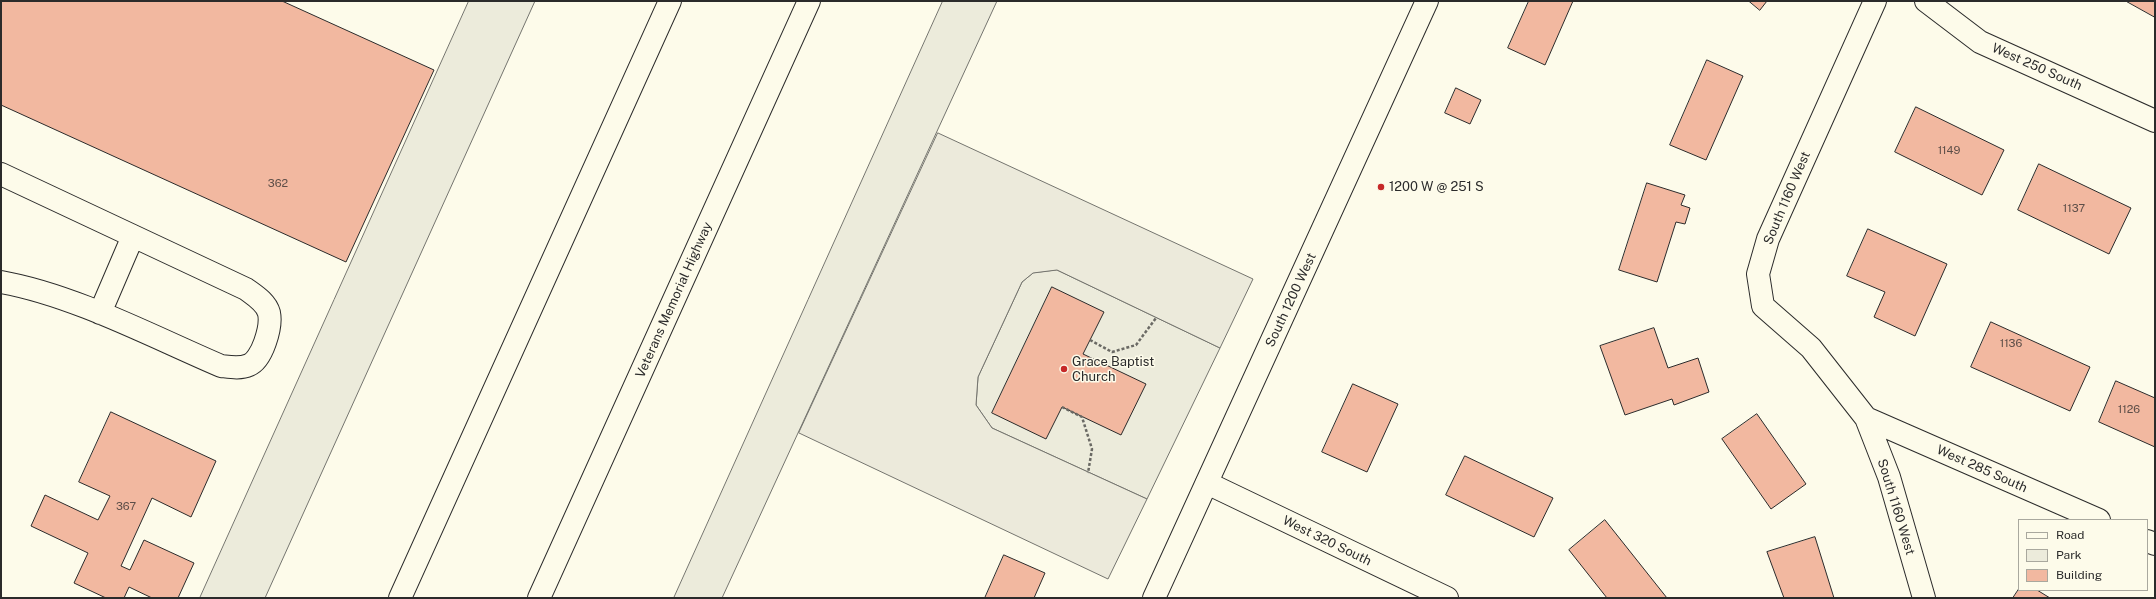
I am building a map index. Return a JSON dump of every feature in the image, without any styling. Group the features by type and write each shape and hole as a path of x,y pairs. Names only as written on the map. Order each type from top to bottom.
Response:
{"main road":[{"path":"400,598 670,1"},
{"name":"Veterans Memorial Highway","path":"540,598 809,1"},
{"name":"South 1200 West","path":"1154,598 1427,1"},
{"name":"South 1160 West","path":"1875,1 1768,239 1758,274 1763,306 1811,348 1866,418 1889,477 1924,598"},
{"name":"West 250 South","path":"1926,1 1980,42 2155,121"},
{"path":"1,174 246,289 258,298 269,312 269,328 258,358 250,365 239,368 221,366 100,313 22,286 1,282"},
{"path":"100,313 133,236"},
{"name":"West 285 South","path":"1866,418 2097,519"},
{"name":"West 320 South","path":"1207,484 1447,598"}],"path":[{"path":"1090,340 1112,352 1136,345 1156,318"},
{"path":"1062,407 1082,417 1092,449 1088,473"}],"green space":[{"path":"469,1 535,1 265,598 200,598"},
{"path":"943,1 997,1 722,598 674,598"},
{"path":"1057,270 1220,348 1147,499 992,428 976,405 978,377 1022,282 1033,273"}],"shaded area":[{"path":"938,133 1253,279 1220,348 1057,270 1033,273 1022,282 978,377 976,405 992,428 1147,499 1108,579 799,433"}],"building":[{"path":"1,1 282,1 434,70 346,262 1,105"},
{"path":"1529,1 1573,1 1545,65 1508,48"},
{"path":"1749,1 1767,1 1760,10"},
{"path":"2126,1 2155,1 2155,17"},
{"path":"1707,60 1743,76 1706,160 1670,145"},
{"path":"1456,88 1481,100 1470,124 1445,113"},
{"path":"1916,107 2004,150 1982,195 1895,152"},
{"path":"2039,164 2131,208 2109,254 2018,210"},
{"path":"1647,183 1685,195 1681,205 1690,208 1685,224 1676,222 1657,282 1619,270"},
{"path":"1868,229 1947,264 1915,336 1874,317 1885,292 1847,276"},
{"name":"Grace Baptist Church","path":"1052,287 1104,312 1083,354 1146,384 1121,435 1062,407 1046,439 992,413"},
{"path":"1991,322 2090,367 2070,411 1971,367"},
{"path":"1654,328 1668,368 1698,358 1709,392 1674,405 1672,399 1625,415 1600,346"},
{"path":"2116,381 2155,398 2155,447 2099,422"},
{"path":"1353,384 1398,404 1367,472 1322,452"},
{"path":"111,412 216,461 191,517 152,498 121,566 130,570 144,540 194,563 178,598 152,598 129,587 124,598 106,598 74,583 88,553 31,526 45,495 98,520 110,496 79,482"},
{"path":"1757,414 1806,484 1771,509 1722,439"},
{"path":"1465,456 1553,498 1534,537 1446,495"},
{"path":"1605,520 1667,598 1607,598 1569,550"},
{"path":"1815,537 1834,598 1784,598 1767,552"},
{"path":"1004,555 1045,573 1034,598 985,598"},
{"path":"2018,590 2039,591 2050,598 2013,598"}],"place":[{"name":"1200 W @ 251 S","path":"1381,187"},
{"name":"Grace Baptist Church","path":"1064,369"}]}
